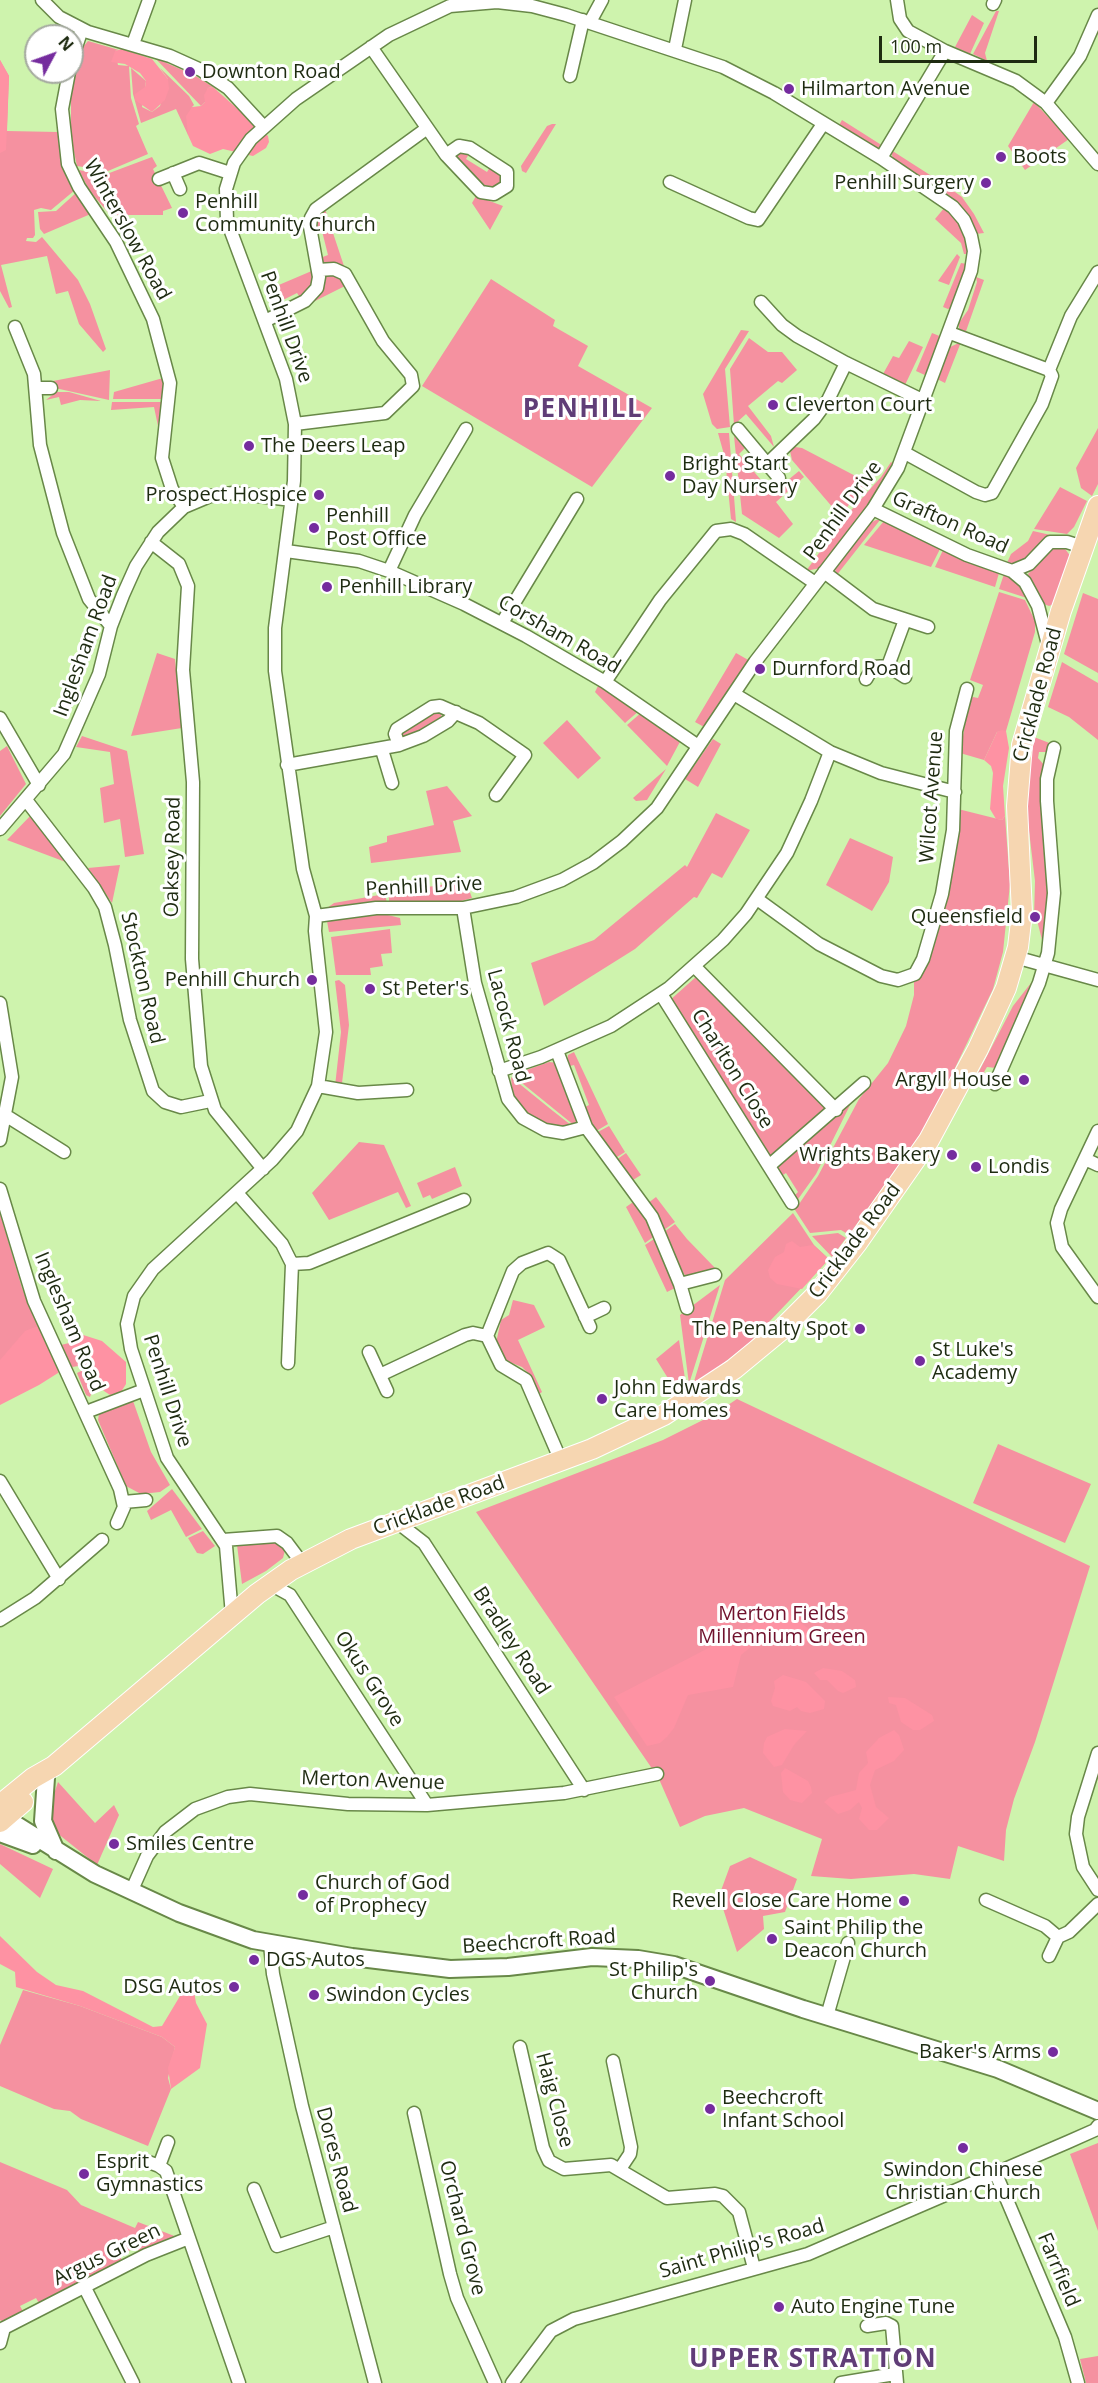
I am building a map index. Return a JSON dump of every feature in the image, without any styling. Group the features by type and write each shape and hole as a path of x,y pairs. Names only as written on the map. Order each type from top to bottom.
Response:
{"main road":[{"name":"Cricklade Road","path":"1,1820 33,1778 50,1772 232,1615 270,1584 302,1563 351,1539 561,1461 640,1428 700,1394 771,1340 817,1293 857,1243 929,1140 990,1025 1006,988 1015,957 1023,896 1017,806 1020,760 1025,731 1061,611 1098,506"},
{"path":"50,1772 44,1821 54,1851"},
{"name":"Beechcroft Road","path":"1,1820 15,1824 54,1851 131,1892 214,1927 270,1944 383,1962 450,1969 508,1967 592,1957 638,1959 685,1968 827,2016 989,2066 1098,2111"}],"street":[{"path":"42,0 59,17 72,24"},
{"path":"133,44 149,0"},
{"path":"570,76 587,21 602,0"},
{"path":"675,49 685,0"},
{"path":"897,0 900,19 908,31 945,51 1008,76 1046,103 1098,164"},
{"name":"Penhill Drive","path":"232,1615 229,1560 223,1540 167,1458 127,1331 134,1296 159,1262 263,1169 297,1131 318,1086 326,1022 315,932 316,916 303,869 287,765 274,653 277,611 292,500 295,424 290,389 227,221 225,200 230,172 242,148 300,96 371,47 449,3 516,4 587,21 675,49 753,81 881,158 949,203 969,229 974,251 971,271 905,453 891,482 873,509 761,654 657,808 622,841 593,863 562,880 499,903 463,908 376,908 316,916"},
{"path":"1046,103 1080,56 1098,15"},
{"path":"84,30 184,61 216,79 242,101 264,127"},
{"path":"371,47 426,129 446,155 481,192 494,194 507,186 507,172 470,148 459,146 446,155"},
{"path":"881,158 945,51"},
{"name":"Winterslow Road","path":"67,84 62,109 68,164 79,187 116,242 153,319 170,383 162,458 172,489 184,507"},
{"path":"670,182 748,218 758,220 823,124"},
{"path":"265,321 310,297 319,282 310,227 316,209 426,129"},
{"path":"159,179 199,163 230,172"},
{"path":"172,173 180,189"},
{"path":"295,424 385,413 412,389 411,375 383,342 342,271 318,270"},
{"path":"1049,370 1067,325 1094,286 1098,272"},
{"path":"760,302 772,324 924,401"},
{"path":"15,327 32,365 37,388 40,445 58,517 81,582 95,608 111,626"},
{"path":"905,453 976,492 985,495 992,493 1047,394 1052,376 1049,370 950,333"},
{"path":"767,464 814,419 832,392 846,363"},
{"path":"37,388 51,388"},
{"path":"389,571 418,508 466,429"},
{"path":"738,429 778,478"},
{"name":"Inglesham Road","path":"0,829 60,762 99,674 111,626 131,577 151,542 184,507 201,499 222,494 247,494 292,500"},
{"path":"502,623 577,499"},
{"name":"Grafton Road","path":"873,509 967,555 1012,571 1025,582 1038,606 1049,649"},
{"path":"605,682 660,600 716,531 731,529 744,534 815,583"},
{"name":"Oaksey Road","path":"151,542 179,564 188,586 183,670 193,768 195,827 193,966 200,1056 210,1101 222,1121 263,1169"},
{"name":"Grafton Road","path":"1012,571 1029,564 1050,542 1067,542 1083,547"},
{"name":"Corsham Road","path":"286,551 359,561 389,571 502,623 605,682 698,746"},
{"path":"824,572 873,609 928,627"},
{"path":"1038,606 1061,611"},
{"path":"888,666 905,620"},
{"path":"866,679 873,667 888,666 905,677"},
{"name":"Wilcot Avenue","path":"757,899 838,954 881,976 898,980 908,978 920,967 935,924 950,854 955,792 956,731 967,689"},
{"path":"734,694 830,752 881,773 955,792"},
{"path":"399,745 395,734 397,729 432,707 440,706 479,723 525,755 496,795"},
{"path":"287,765 382,750 399,745 423,736 448,721 456,712"},
{"path":"0,718 39,785"},
{"path":"382,750 392,783"},
{"path":"499,1071 557,1051 611,1026 661,994 695,967 736,926 757,899 795,837 830,752"},
{"name":"Cricklade Road","path":"994,1077 1045,965 1054,894 1047,801 1048,754"},
{"name":"Stockton Road","path":"26,800 94,888 105,908 133,1032 153,1091 165,1102 181,1107 210,1101"},
{"name":"Lacock Road","path":"463,908 475,983 508,1099 528,1122 545,1130 563,1133 586,1127"},
{"path":"1015,957 1098,980"},
{"name":"Charlton Close","path":"695,967 836,1110"},
{"name":"Charlton Close","path":"661,994 792,1203"},
{"path":"0,1003 12,1077 0,1140"},
{"path":"557,1051 586,1127 607,1158 646,1206 680,1284 687,1308"},
{"name":"Charlton Close","path":"770,1165 836,1110 864,1083"},
{"path":"318,1086 358,1093 407,1090"},
{"path":"5,1115 64,1152"},
{"path":"1098,1131 1061,1209 1057,1230 1062,1247 1098,1297"},
{"path":"1085,1159 1098,1165"},
{"name":"Inglesham Road","path":"0,1190 27,1285 86,1412 144,1390"},
{"path":"237,1193 282,1244 292,1264 288,1364"},
{"path":"292,1264 309,1263 464,1200"},
{"path":"561,1461 526,1380 501,1365 487,1336 513,1271 522,1263 544,1254 554,1255 559,1260 587,1322 604,1308"},
{"path":"680,1284 716,1275"},
{"path":"380,1374 465,1335 487,1336"},
{"path":"369,1352 387,1391"},
{"path":"86,1412 124,1502 117,1523"},
{"path":"0,1481 59,1579"},
{"path":"124,1502 146,1500"},
{"name":"Bradley Road","path":"397,1522 424,1543 584,1790"},
{"path":"223,1540 278,1536 287,1543 302,1563"},
{"path":"0,1620 23,1607 59,1579 102,1540"},
{"name":"Okus Grove","path":"270,1584 290,1595 427,1805"},
{"path":"1098,1753 1078,1817 1076,1834 1083,1867 1098,1890"},
{"name":"Merton Avenue","path":"131,1892 147,1856 165,1832 187,1814 215,1800 250,1794 348,1804 427,1805 584,1790 657,1774"},
{"path":"986,1900 1045,1926 1058,1937"},
{"path":"1049,1956 1058,1937 1069,1932 1098,1904"},
{"name":"Dores Road","path":"270,1944 269,1953 288,2044 375,2383"},
{"path":"827,2016 848,1944"},
{"name":"Haig Close","path":"520,2047 543,2148 549,2161 564,2169 604,2164 620,2169 667,2198 715,2194 729,2200 743,2220 754,2268"},
{"path":"613,2061 631,2147 630,2154 620,2169"},
{"name":"Orchard Grove","path":"414,2113 453,2282 495,2383"},
{"name":"Saint Philip's Road","path":"512,2383 551,2331 574,2319 808,2254 996,2174 1095,2130 1098,2126"},
{"path":"146,2161 159,2166 168,2142"},
{"name":"Argus Green","path":"2,2328 85,2288 146,2255 189,2238 166,2171 159,2166"},
{"name":"Farrfield","path":"996,2174 1065,2337 1078,2383"},
{"path":"254,2189 277,2246 334,2227"},
{"path":"189,2238 239,2383"},
{"path":"85,2288 133,2383"},
{"path":"841,2383 896,2379 892,2326 886,2323 867,2326"},
{"path":"0,2343 2,2328"}],"green space":[{"path":"996,11 999,11 985,53 987,61 973,54"},
{"path":"972,15 984,23 970,54 955,47"},
{"path":"88,41 119,50 115,51 118,65 129,66 131,98 139,124 136,126 148,154 108,171 77,166 71,138 71,88 72,84 84,84 84,46"},
{"path":"122,49 152,59 168,79 169,89 165,100 152,112 135,100 135,94 145,87 146,81 140,73 125,64 111,62 115,51"},
{"path":"155,58 194,75 213,87 208,88 205,102 201,106"},
{"path":"0,60 9,76 7,131 58,132 63,163 75,190 51,210 41,208 34,210 35,235 33,238 27,238 26,241 36,242 42,237 78,280 90,304 106,349 103,352 79,324 68,291 56,294 47,256 1,265 12,307 9,308 0,291"},
{"path":"0,60 9,76 6,150 0,153"},
{"path":"131,68 146,81 142,107 152,112 160,106 168,79 160,68 189,96 194,105 188,135 176,109 141,123 133,94"},
{"path":"213,87 268,136 269,142 266,148 253,156 223,149 210,154 193,146 188,135 186,116 192,107 201,106 205,102 204,95 208,88"},
{"path":"1034,102 1069,139 1025,170 1008,146"},
{"path":"842,120 883,146 875,149 838,127"},
{"path":"556,124 526,173 522,171 521,166 547,126"},
{"path":"458,150 469,154 466,159 487,172 490,167 501,171 506,182 488,191 455,156"},
{"path":"891,150 941,182 937,189 893,159"},
{"path":"152,157 157,166 153,169 172,208 163,211 163,215 110,215 89,190 79,170 104,175"},
{"path":"944,184 962,197 984,233 976,234 964,210 940,191"},
{"path":"77,192 93,213 44,234 40,229 38,212 56,211"},
{"path":"476,196 503,206 490,230 472,203"},
{"path":"945,207 963,230 968,254 964,254 961,243 935,219"},
{"path":"325,209 345,269 322,264 320,258 328,255 322,231 315,231 316,217"},
{"path":"957,254 960,257 949,285 938,281"},
{"path":"961,263 967,264 952,308 948,309 943,307"},
{"path":"314,270 314,283 301,299 297,293 277,303 280,310 276,312 267,290"},
{"path":"336,272 347,285 313,302 322,292 324,275"},
{"path":"976,277 984,280 965,334 959,328 959,323 968,310 977,282"},
{"path":"491,279 555,320 553,326 588,346 578,366 652,408 592,487 422,386"},
{"path":"741,330 749,331 725,369 730,427 717,429 712,424 703,394"},
{"path":"932,333 942,337 927,376 916,371"},
{"path":"749,338 768,352 782,352 797,370 782,383 778,381 748,406 771,436 774,447 746,414 734,425 730,369"},
{"path":"909,341 923,347 905,385 883,374 893,356 899,358"},
{"path":"961,342 945,383 937,379 950,347"},
{"path":"110,370 109,400 55,388 53,381"},
{"path":"163,378 164,399 113,399 114,392"},
{"path":"56,392 69,392 101,401 80,400 61,405 59,397 46,400"},
{"path":"112,402 162,402 158,426 154,407 111,410"},
{"path":"1098,428 1098,484 1092,496 1081,488 1076,468"},
{"path":"718,433 729,433 736,522 731,519 725,458"},
{"path":"734,436 745,448 739,454 772,493 799,471 804,477 776,502 793,524 779,538 742,514"},
{"path":"795,447 802,448 867,482 840,516 792,460 790,451"},
{"path":"891,462 894,464 870,503 820,568 806,571 845,517 881,477"},
{"path":"1060,487 1087,501 1074,527 1067,534 1034,529"},
{"path":"880,520 836,576 835,567 870,523"},
{"path":"884,521 940,549 931,567 864,545"},
{"path":"1033,531 1055,536 1026,561 1007,563 1011,554 1028,541"},
{"path":"1063,546 1071,557 1054,604 1049,606 1039,602 1028,574 1053,548"},
{"path":"943,550 999,573 995,587 935,567"},
{"path":"1004,574 1019,580 1027,598 999,589"},
{"path":"999,592 1025,600 1035,621 1035,632 1006,731 997,732 984,760 960,753 969,702 973,697 978,698 983,685 970,680"},
{"path":"1083,593 1098,599 1098,673 1064,654"},
{"path":"157,653 175,659 182,728 131,736"},
{"path":"736,653 750,661 706,728 695,722"},
{"path":"1062,662 1098,683 1098,740 1069,717 1048,707"},
{"path":"599,684 640,710 625,723 595,692"},
{"path":"436,710 441,713 442,719 431,728 403,738 401,732"},
{"path":"642,712 682,738 667,766 627,725"},
{"path":"567,720 601,758 578,779 543,743"},
{"path":"1006,731 1009,748 1003,786 1005,816 1002,820 996,819 990,809 993,773 991,766 984,760 997,732"},
{"path":"82,736 127,751 144,854 125,857 120,819 104,823 100,788 114,784 110,752 76,747"},
{"path":"1034,737 1052,744 1047,752 1039,752 1038,758 1045,766 1050,868 1044,948 1037,920 1034,918 1035,881 1027,814"},
{"path":"713,739 721,744 698,787 685,779"},
{"path":"7,746 26,784 0,816 0,751"},
{"path":"666,769 647,800 636,801 633,798"},
{"path":"447,786 472,816 453,821 461,852 371,863 369,847 387,842 387,836 434,825 426,791"},
{"path":"958,809 1002,820 1005,816 1010,884 1003,952 993,989 930,1120 849,1235 841,1230 810,1233 795,1210 818,1176 859,1099 888,1063 906,1026 914,995 914,981"},
{"path":"33,813 71,864 7,840"},
{"path":"716,813 750,830 722,878 712,873 697,898 694,897 635,949 544,1006 531,963 594,940 685,865 687,867"},
{"path":"850,838 893,857 889,882 872,911 826,885"},
{"path":"120,865 112,903 88,868"},
{"path":"466,881 472,898 461,901 461,904 389,903 389,893"},
{"path":"385,894 387,903 327,908 334,903"},
{"path":"358,914 384,914 400,918 401,925 329,932 327,921"},
{"path":"390,929 392,953 381,954 383,966 370,968 371,975 336,975 331,937"},
{"path":"697,976 825,1105 828,1112 770,1157 669,1001"},
{"path":"339,980 345,985 349,1025 342,1083 335,1086 341,1032 335,981"},
{"path":"1031,983 1034,984 996,1068 987,1067 984,1072 990,1078 990,1086 975,1079 1013,1006"},
{"path":"574,1052 608,1124 593,1133 581,1109 589,1105 574,1065 566,1067 568,1055"},
{"path":"549,1062 559,1063 578,1119 575,1126 512,1075"},
{"path":"511,1077 571,1125 559,1128 533,1121 513,1101"},
{"path":"853,1099 816,1174 796,1202 793,1197 798,1192 786,1173 780,1177 775,1167"},
{"path":"609,1126 625,1152 614,1159 596,1133"},
{"path":"359,1142 384,1145 411,1206 406,1208 398,1192 329,1220 312,1193"},
{"path":"626,1153 641,1175 633,1180 616,1160"},
{"path":"455,1167 462,1186 432,1199 430,1195 423,1198 417,1183"},
{"path":"656,1197 675,1222 664,1230 648,1203"},
{"path":"636,1200 656,1235 645,1243 626,1207"},
{"path":"0,1213 22,1288 43,1338 0,1394"},
{"path":"793,1213 814,1245 829,1259 749,1343 692,1388 725,1280"},
{"path":"675,1224 718,1271 687,1277 684,1274 664,1232"},
{"path":"838,1233 846,1238 832,1257 812,1236"},
{"path":"657,1237 677,1287 667,1292 645,1245"},
{"path":"792,1241 800,1247 813,1245 829,1259 802,1289 777,1284 770,1278 768,1270 775,1257 784,1252 786,1244"},
{"path":"720,1285 689,1384 680,1315"},
{"path":"513,1300 534,1305 545,1327 518,1340 542,1392 539,1394 530,1375 522,1367 504,1360 496,1343 501,1320 509,1315"},
{"path":"38,1326 46,1333 62,1367 58,1373 39,1385 0,1405 0,1360 25,1331"},
{"path":"77,1333 102,1341 126,1362 126,1384 121,1392 110,1395 104,1391 94,1378 91,1363 70,1348 71,1337"},
{"path":"679,1340 687,1391 679,1396 656,1359"},
{"path":"69,1343 77,1354 88,1359 92,1364 72,1367 61,1345"},
{"path":"83,1370 93,1370 96,1381 90,1397 86,1395 77,1373"},
{"path":"132,1398 151,1452 170,1485 160,1492 141,1494 126,1486 98,1420 99,1414"},
{"name":"Merton Fields Millennium Green","path":"737,1399 1090,1566 1035,1742 1014,1799 1006,1830 1004,1861 958,1846 950,1879 914,1874 851,1879 811,1876 822,1839 744,1808 705,1816 680,1827 655,1770 476,1512 663,1440 713,1415"},
{"path":"998,1444 1091,1484 1065,1543 973,1503"},
{"path":"172,1489 202,1529 186,1537 171,1510 151,1520 147,1511"},
{"path":"203,1531 215,1546 203,1554 197,1553 188,1538"},
{"path":"270,1540 279,1543 285,1550 283,1558 266,1571 242,1584 237,1545"},
{"path":"776,1613 789,1614 809,1629 811,1636 802,1647 762,1643 751,1647 741,1655 733,1687 688,1695 674,1728 667,1737 660,1743 647,1746 614,1697"},
{"path":"823,1668 842,1671 855,1680 856,1687 843,1693 838,1691 827,1680 820,1680 814,1673"},
{"path":"783,1675 806,1682 825,1701 824,1709 810,1713 801,1711 797,1707 790,1711 773,1706 771,1701 775,1688 774,1681"},
{"path":"888,1697 905,1698 932,1715 934,1721 920,1730 913,1730 901,1722 896,1705 889,1703"},
{"path":"785,1729 807,1731 794,1745 782,1765 774,1767 763,1753 764,1743 767,1737"},
{"path":"894,1730 899,1735 904,1750 894,1761 875,1770 870,1785 876,1807 889,1818 877,1830 869,1830 859,1819 862,1808 859,1802 850,1810 838,1814 824,1802 830,1797 856,1790 859,1773 868,1763 866,1752 879,1738"},
{"path":"785,1768 808,1781 811,1787 812,1793 802,1803 790,1800 783,1792 781,1773"},
{"path":"58,1782 95,1823 114,1805 119,1815 97,1865 57,1833 51,1815 52,1800"},
{"path":"0,1844 53,1869 40,1898 0,1864"},
{"path":"750,1857 797,1879 785,1912 763,1916 764,1929 737,1952 719,1896 730,1866"},
{"path":"0,1936 37,1972 56,1985 83,1991 153,2027 162,2026 183,1991 189,1986 194,1991 196,2003 207,2024 200,2068 171,2089 168,2068 175,2047 162,2037 80,2006 16,1987 15,1972 0,1964"},
{"path":"23,1990 80,2006 162,2037 175,2047 168,2078 171,2089 148,2146 81,2119 70,2111 54,2109 0,2086 0,2045"},
{"path":"1098,2143 1098,2231 1070,2154"},
{"path":"0,2162 67,2190 81,2205 135,2228 138,2222 177,2237 140,2253 136,2247 120,2256 123,2262 40,2305 36,2298 20,2306 24,2313 3,2322 0,2320"},
{"path":"1098,2356 1098,2383 1086,2383 1080,2359"}],"place":[{"name":"Downton Road","path":"190,72"},
{"name":"Hilmarton Avenue","path":"789,89"},
{"name":"Boots","path":"1001,157"},
{"name":"Penhill Surgery","path":"986,183"},
{"name":"Penhill Community Church","path":"183,213"},
{"name":"Cleverton Court","path":"773,405"},
{"name":"The Deers Leap","path":"249,446"},
{"name":"Bright Start Day Nursery","path":"670,476"},
{"name":"Prospect Hospice","path":"319,495"},
{"name":"Penhill Post Office","path":"314,528"},
{"name":"Penhill Library","path":"327,587"},
{"name":"Durnford Road","path":"760,669"},
{"name":"Queensfield","path":"1035,917"},
{"name":"Penhill Church","path":"312,980"},
{"name":"St Peter's","path":"370,989"},
{"name":"Argyll House","path":"1024,1080"},
{"name":"Wrights Bakery","path":"952,1155"},
{"name":"Londis","path":"976,1167"},
{"name":"The Penalty Spot","path":"860,1329"},
{"name":"St Luke's Academy","path":"920,1361"},
{"name":"John Edwards Care Homes","path":"602,1399"},
{"name":"Smiles Centre","path":"114,1844"},
{"name":"Church of God of Prophecy","path":"303,1895"},
{"name":"Revell Close Care Home","path":"904,1901"},
{"name":"Saint Philip the Deacon Church","path":"772,1939"},
{"name":"DGS Autos","path":"254,1960"},
{"name":"St Philip's Church","path":"710,1981"},
{"name":"DSG Autos","path":"234,1987"},
{"name":"Swindon Cycles","path":"314,1995"},
{"name":"Baker's Arms","path":"1053,2052"},
{"name":"Beechcroft Infant School","path":"710,2109"},
{"name":"Swindon Chinese Christian Church","path":"963,2148"},
{"name":"Esprit Gymnastics","path":"84,2174"},
{"name":"Auto Engine Tune","path":"779,2307"}],"district":[{"name":"PENHILL","path":"583,410"},
{"name":"UPPER STRATTON","path":"813,2360"}]}
